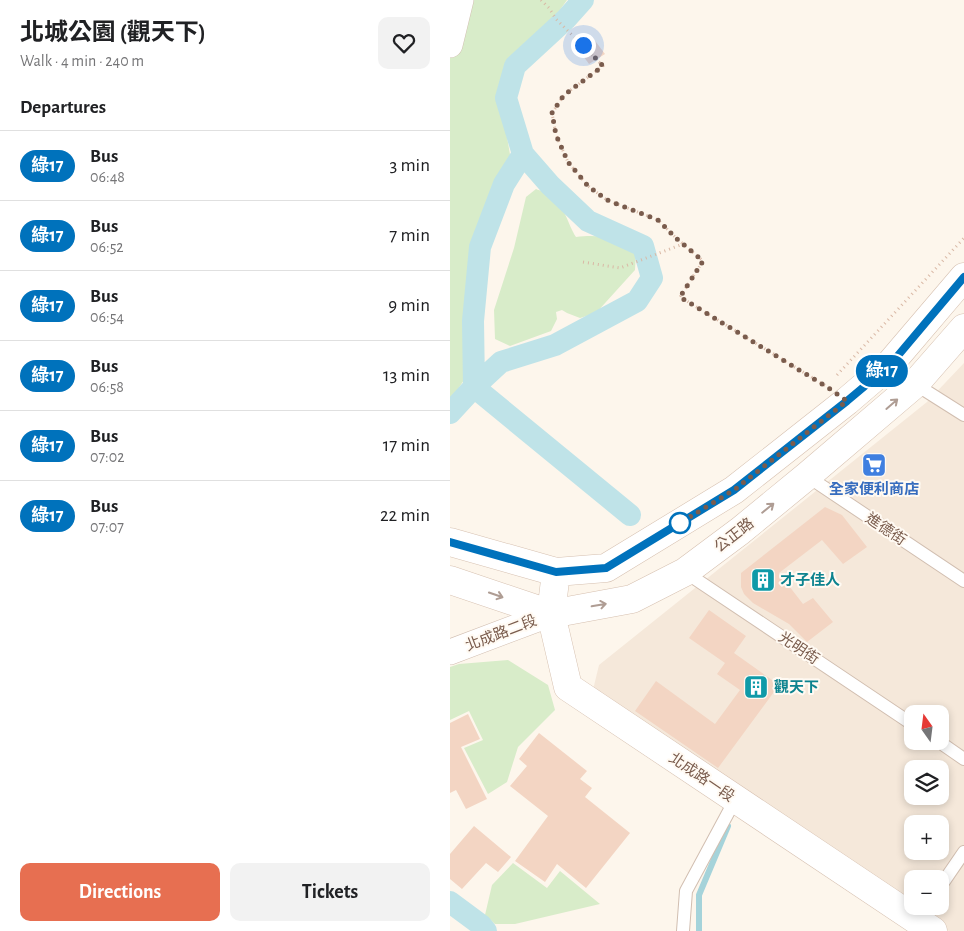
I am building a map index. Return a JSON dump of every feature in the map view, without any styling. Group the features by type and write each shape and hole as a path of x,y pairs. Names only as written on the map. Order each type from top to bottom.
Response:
{"street":[{"path":"450,45 462,0"},
{"path":"450,542 556,572 606,568 734,490 847,401 890,365 964,278"},
{"name":"公正路","path":"450,580 551,614 632,599 685,572 807,476 915,384 964,328"},
{"name":"北成路一段","path":"556,572 551,614 568,687 735,800 924,921"},
{"name":"北成路二段","path":"450,652 551,614"}],"lane":[{"path":"915,384 964,415"},
{"name":"進德街","path":"807,476 964,581"},
{"name":"光明街","path":"685,572 904,719"},
{"path":"949,749 964,759"},
{"path":"683,931 686,891 735,800"},
{"path":"949,874 964,852"}],"path":[{"path":"548,0 543,2 556,19 603,66 564,95 552,113 556,135 568,162 588,186 601,196 658,220 703,261 680,297 827,387"},
{"path":"819,393 827,387 964,238"},
{"path":"584,262 620,268 683,244"}],"shaded area":[{"path":"964,363 964,931 949,931 925,915 949,915 949,870 904,870 904,901 592,694 599,665 927,402"}],"green space":[{"path":"450,0 567,0 542,35 498,86 511,160 473,283 474,365 450,401"},
{"path":"536,189 549,194 555,199 563,209 576,237 593,236 608,238 636,252 635,270 596,313 580,318 562,310 556,312 557,319 551,331 510,346 495,339 494,310 514,248 526,197"},
{"path":"508,660 548,685 555,710 518,747 507,782 488,794 464,748 483,740 469,711 450,720 450,667 459,664"},
{"path":"513,863 547,888 560,871 600,904 515,924 495,924 485,915 492,885"}],"building":[{"path":"593,38 605,54 589,64 578,49"},
{"name":"才子佳人","path":"825,507 842,515 867,547 843,564 822,540 779,573 803,604 813,598 833,622 807,642 789,624 753,603 744,594 741,587 741,573"},
{"name":"觀天下","path":"709,610 746,636 734,653 779,685 718,768 635,711 656,681 715,724 740,690 717,674 725,663 689,638"},
{"path":"468,714 480,739 461,747 487,799 466,809 456,790 450,793 450,723"},
{"path":"539,733 587,771 580,779 592,788 585,797 630,833 586,888 557,864 545,882 515,861 548,816 510,786 527,766 519,759"},
{"path":"474,826 511,857 498,872 486,863 462,889 450,879 450,854"}],"waterway":[{"path":"450,413 501,362 555,345 637,301 652,278 643,246 588,221 550,185 523,154 506,98 515,66 566,19 583,0"},
{"path":"523,154 504,184 480,247 473,321 474,387 630,515"},
{"path":"699,931 699,895 728,826"},
{"path":"450,902 481,925 486,931"}],"bus line":[{"name":"綠17","path":"450,542 556,572 606,568 734,490 847,401 890,365 964,277"}],"place":[{"name":"全家便利商店","path":"874,465"},
{"name":"才子佳人","path":"763,580"},
{"name":"觀天下","path":"756,687"}],"route":[{"path":"583,45 603,66 564,95 552,113 556,135 568,162 588,186 607,200 658,220 703,261 680,297 847,401 734,490 680,523"}]}
